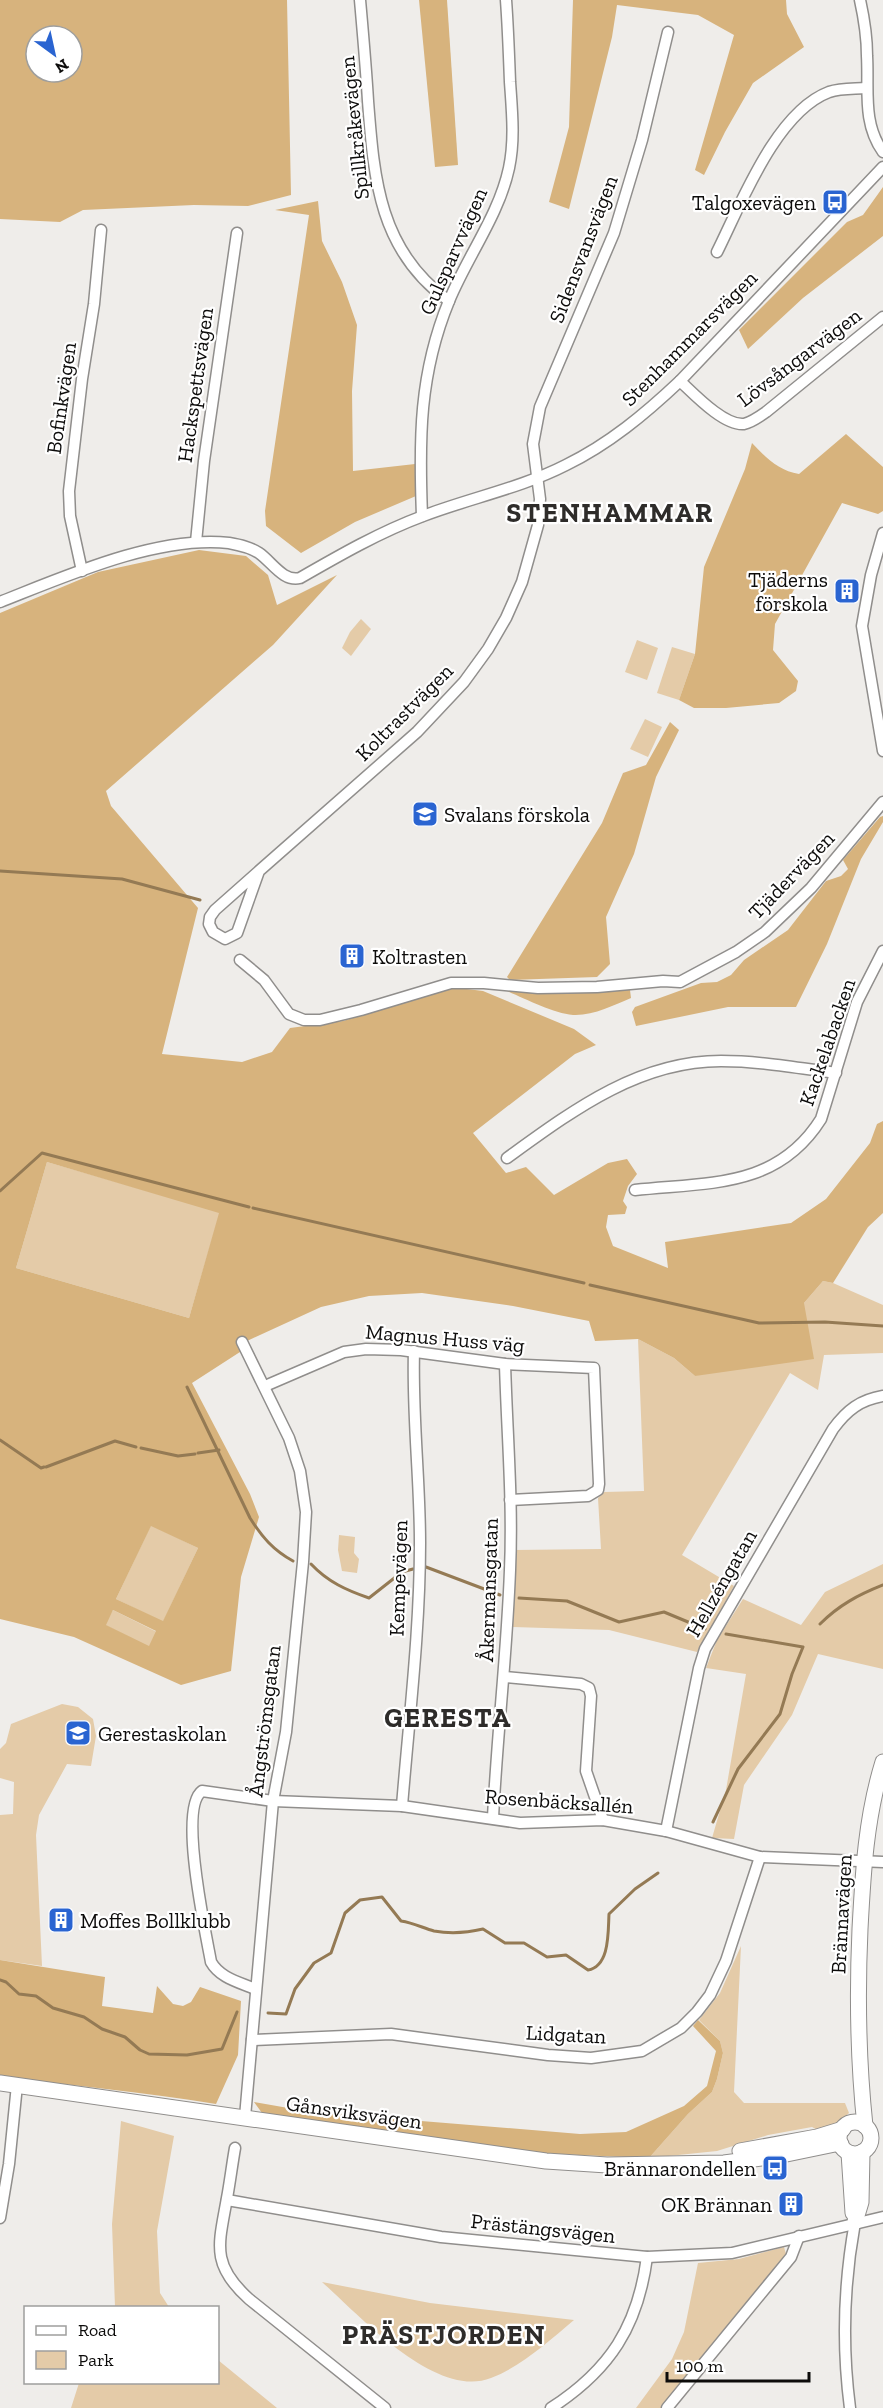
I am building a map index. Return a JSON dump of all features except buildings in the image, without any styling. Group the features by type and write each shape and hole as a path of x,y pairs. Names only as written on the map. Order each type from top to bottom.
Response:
{"main road":[{"name":"Brännavägen","path":"855,2222 852,2202 859,2138 858,1966 863,1861 868,1819 883,1762"},
{"name":"Gånsviksvägen","path":"0,2082 546,2161 607,2165 703,2162 722,2155 818,2137 859,2138 883,2125"}],"street":[{"name":"Spillkråkevägen","path":"360,0 376,181 384,213 404,255 416,273 448,301"},
{"name":"Gulsparvvägen","path":"422,516 420,429 424,389 434,346 448,301 500,196 509,170 513,143 506,0"},
{"path":"860,0 867,48 866,88 870,125 875,140 883,152"},
{"name":"Sidensvansvägen","path":"538,477 533,444 540,407 614,233 642,140 668,33"},
{"path":"717,252 758,169 793,117 804,107 831,92 866,88"},
{"name":"Stenhammarsvägen","path":"196,543 213,542 245,546 257,552 279,571 294,579 300,578 354,547 422,516 565,466 614,437 649,410 680,381 883,167"},
{"name":"Bofinkvägen","path":"82,571 70,516 69,491 82,380 94,304 101,230"},
{"name":"Hackspettsvägen","path":"196,543 204,461 237,233"},
{"name":"Lövsångarvägen","path":"680,381 725,418 742,424 750,422 766,412 883,317"},
{"name":"Koltrastvägen","path":"259,871 237,933 225,939 220,937 209,924 210,917 215,910 259,871 417,732 464,682 488,649 522,582 532,551 538,525 540,499 538,477"},
{"path":"883,533 871,575 861,626 883,751"},
{"path":"0,602 82,571 138,554 196,543"},
{"name":"Tjädervägen","path":"240,960 264,980 289,1014 304,1020 320,1020 451,983 484,983 538,988 597,987 684,980 736,952 765,932 811,888 883,802"},
{"name":"Kackelabacken","path":"635,1190 740,1179 781,1162 810,1137 821,1119 857,1002 883,951"},
{"path":"507,1158 553,1125 612,1088 638,1076 668,1067 721,1061 836,1073"},
{"name":"Ångströmsgatan","path":"242,1342 288,1438 296,1460 306,1512 286,1732 273,1801 245,2117"},
{"name":"Magnus Huss väg","path":"265,1386 344,1352 366,1349 414,1351 505,1364 594,1368 598,1490 588,1496 510,1500"},
{"name":"Kempevägen","path":"402,1806 419,1602 420,1541 413,1380 414,1351"},
{"name":"Åkermansgatan","path":"493,1818 505,1677 510,1567 505,1364"},
{"name":"Hellzéngatan","path":"666,1831 699,1668 705,1649 833,1428 851,1408 861,1402 883,1396"},
{"path":"505,1677 581,1684 590,1688 586,1771 603,1820"},
{"name":"Rosenbäcksallén","path":"255,1989 224,1976 211,1962 192,1842 196,1797 202,1791 273,1801 402,1806 519,1822 603,1820 666,1831 760,1857 883,1862"},
{"name":"Lidgatan","path":"252,2040 391,2034 548,2055 591,2058 642,2050 681,2028 710,1995 726,1961 760,1857"},
{"path":"0,2218 9,2164 17,2085"},
{"path":"235,2148 219,2245 227,2274 237,2288 385,2408"},
{"name":"Prästängsvägen","path":"227,2199 441,2237 647,2258 732,2253 883,2217"},
{"name":"Brännavägen","path":"850,2408 845,2338 850,2249 855,2222"},
{"path":"667,2408 791,2257 799,2236"},
{"path":"551,2408 599,2368 626,2332 641,2298 647,2258"}],"green space":[{"path":"361,619 371,629 351,656 342,648 350,632"},
{"path":"637,640 658,648 647,680 625,672"},
{"path":"672,647 695,654 679,700 657,693"},
{"path":"645,719 662,727 648,757 630,749"},
{"path":"47,1162 220,1212 189,1318 16,1268"},
{"path":"823,1281 833,1283 883,1305 883,1353 824,1355 818,1390 790,1373 682,1555 734,1586 697,1652 609,1630 513,1627 514,1550 601,1549 598,1498 604,1492 644,1491 638,1339 674,1358 695,1376 804,1303"},
{"path":"151,1525 198,1548 163,1622 116,1599"},
{"path":"339,1535 355,1537 354,1553 359,1559 357,1573 342,1571 338,1550"},
{"path":"883,1564 883,1669 818,1654 792,1715 744,1785 734,1839 712,1838 726,1790 746,1674 706,1668 717,1640 743,1599 801,1625 825,1592"},
{"path":"113,1610 157,1632 149,1647 105,1625"},
{"path":"62,1704 78,1707 93,1719 96,1736 91,1766 67,1764 39,1815 36,1835 42,1966 0,1960 0,1815 13,1814 14,1782 0,1778 0,1749 6,1743 11,1724"},
{"path":"741,1946 734,2092 744,2103 845,2103 849,2113 836,2125 821,2132 812,2127 768,2135 717,2151 649,2158 688,2114 712,2092 723,2053 720,2041 699,2020 720,1993"},
{"path":"121,2121 174,2136 157,2231 160,2293 168,2306 115,2306 112,2224"},
{"path":"784,2247 786,2254 663,2408 636,2408 672,2359 684,2332 698,2263 739,2259"},
{"path":"322,2282 430,2303 574,2320 514,2367 491,2378 469,2382 447,2377 423,2366 400,2351"},
{"path":"219,2361 277,2408 71,2408 79,2384 219,2384"}],"shaded area":[{"path":"0,0 287,0 291,195 248,206 194,205 83,210 60,222 0,219"},
{"path":"419,0 447,0 458,165 435,167"},
{"path":"573,0 786,0 787,14 804,47 753,83 704,175 695,170 734,35 698,15 617,5 612,37 569,209 549,202 569,127"},
{"path":"883,187 883,236 803,298 748,349 739,330 847,222 863,215"},
{"path":"318,201 322,241 342,282 357,325 352,391 353,471 415,464 416,496 355,522 301,553 266,526 265,511 309,215 275,210"},
{"path":"846,434 883,467 883,511 878,514 842,503 775,624 773,650 798,681 796,691 779,703 726,708 694,708 679,700 695,654 704,567 745,469 752,443 779,467 799,474"},
{"path":"199,550 246,556 268,575 277,605 337,575 273,645 106,791 111,806 198,908 162,1054 242,1062 272,1052 290,1028 343,1021 436,991 459,988 483,991 574,1029 596,1045 575,1054 473,1133 506,1173 526,1167 554,1195 608,1163 627,1159 637,1174 628,1186 623,1201 627,1207 625,1214 608,1215 606,1227 613,1246 668,1268 665,1242 791,1223 826,1199 870,1143 877,1124 883,1121 883,1213 868,1227 833,1283 823,1281 804,1303 814,1359 695,1376 674,1358 638,1339 595,1341 589,1321 513,1306 422,1293 369,1296 321,1307 247,1341 240,1352 192,1383 250,1494 259,1517 241,1577 231,1671 181,1685 74,1637 0,1619 0,613 98,572","holes":["47,1162 219,1213 189,1318 16,1268","151,1526 198,1548 163,1621 116,1599","113,1610 156,1631 149,1646 106,1625"]},
{"path":"670,722 679,730 656,777 634,854 606,917 610,964 597,977 510,980 507,977 602,823 623,773 646,765"},
{"path":"883,816 883,822 861,859 827,944 796,1007 728,1007 636,1026 632,1012 635,1007 701,983 717,982 731,975 744,960 788,930 826,881 841,876 848,869 843,860"},
{"path":"502,989 630,990 631,998 596,1012 573,1015 547,1008"},
{"path":"0,1960 105,1977 102,2006 153,2013 157,1986 173,2004 183,2006 191,2002 200,1987 241,2001 238,2055 216,2104 0,2076"},
{"path":"698,2020 720,2041 723,2053 717,2079 712,2092 688,2114 649,2158 532,2153 262,2113 254,2102 311,2112 580,2134 626,2132 684,2106 707,2086 716,2051 693,2026"}],"waterway":[{"path":"0,871 122,879 200,900"},
{"path":"0,1191 42,1153 249,1207"},
{"path":"253,1208 584,1283"},
{"path":"590,1285 759,1323 825,1322 883,1326"},
{"path":"187,1387 250,1518 268,1542 293,1561"},
{"path":"0,1440 41,1468 44,1467"},
{"path":"46,1467 115,1441 136,1447"},
{"path":"141,1448 178,1456 195,1454"},
{"path":"198,1453 219,1450"},
{"path":"311,1564 338,1585 369,1598 402,1572 413,1569"},
{"path":"426,1567 500,1595"},
{"path":"820,1624 849,1601 883,1585"},
{"path":"519,1598 567,1601 619,1622 664,1612 705,1629"},
{"path":"713,1822 738,1769 780,1714 803,1647 726,1634"},
{"path":"268,2013 286,2014 295,1989 314,1963 331,1953 345,1913 360,1900 382,1897 401,1921 440,1932 458,1933 483,1929 505,1943 524,1943 547,1957 566,1955 588,1970 595,1967 604,1955 608,1939 609,1914 635,1889 658,1873"},
{"path":"0,1980 6,1982 19,1994 36,1996 53,2008 84,2017 102,2029 125,2037 140,2050 149,2054 187,2055 222,2049 237,2012"}],"place":[{"name":"Talgoxevägen","path":"835,202"},
{"name":"Tjäderns förskola","path":"847,591"},
{"name":"Svalans förskola","path":"425,814"},
{"name":"Koltrasten","path":"352,956"},
{"name":"Gerestaskolan","path":"78,1733"},
{"name":"Moffes Bollklubb","path":"61,1920"},
{"name":"Brännarondellen","path":"775,2168"},
{"name":"OK Brännan","path":"791,2204"}],"district":[{"name":"STENHAMMAR","path":"610,513"},
{"name":"GERESTA","path":"448,1718"},
{"name":"PRÄSTJORDEN","path":"444,2335"}]}
